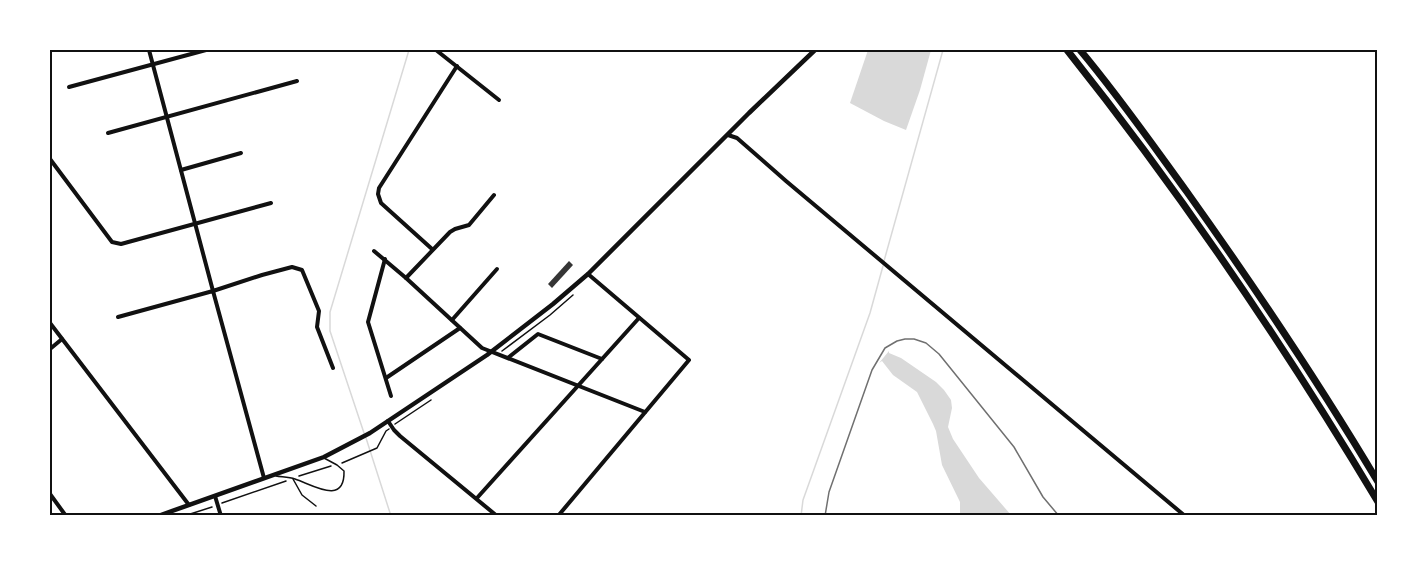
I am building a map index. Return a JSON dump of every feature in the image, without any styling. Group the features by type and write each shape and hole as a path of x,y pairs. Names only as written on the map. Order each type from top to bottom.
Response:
{"highway":[{"path":"1067,50 1161,172 1246,294 1377,502"},
{"path":"1080,50 1168,165 1254,288 1377,482"}],"street":[{"path":"149,50 264,478"},
{"path":"69,87 206,50"},
{"path":"436,50 499,100"},
{"path":"158,516 324,457 370,433 492,351 554,304 588,274 815,50"},
{"path":"432,249 381,203 378,194 379,188 457,66"},
{"path":"108,133 297,81"},
{"path":"728,135 737,138 1185,516"},
{"path":"181,170 241,153"},
{"path":"50,159 112,242 121,244 271,203"},
{"path":"406,278 450,232 470,225 494,195"},
{"path":"374,251 482,348 645,412"},
{"path":"385,260 368,322 391,396"},
{"path":"118,317 292,267 302,270 319,311 317,327 333,368"},
{"path":"452,321 497,269"},
{"path":"558,516 689,360 588,274"},
{"path":"477,498 639,318"},
{"path":"50,323 189,505"},
{"path":"385,378 460,328"},
{"path":"508,358 538,334 602,359"},
{"path":"50,349 62,339"},
{"path":"388,421 404,440 497,516"},
{"path":"50,494 66,516"},
{"path":"215,496 220,516"}],"lane":[{"path":"272,475 293,478 329,492 338,489 344,481 344,471 324,457"},
{"path":"293,478 302,495 316,506"}],"path":[{"path":"184,516 337,465 377,448 386,431"}],"shaded area":[{"path":"868,50 931,50 906,130 850,103"},
{"path":"889,351 936,382 944,390 951,400 952,408 948,427 953,439 979,478 1011,515 960,515 960,502 942,465 936,431 917,392 893,375 882,361 879,363"}],"building":[{"path":"569,261 573,265 552,288 548,284"}],"waterway":[{"path":"364,433 330,331 330,312 409,50"},
{"path":"884,261 943,50"},
{"path":"801,516 803,500 870,313 883,266"},
{"path":"366,438 391,516"}],"railway":[{"path":"825,516 829,492 872,370 885,348 905,339 926,343 939,354 1014,447 1043,497 1059,516"}]}
